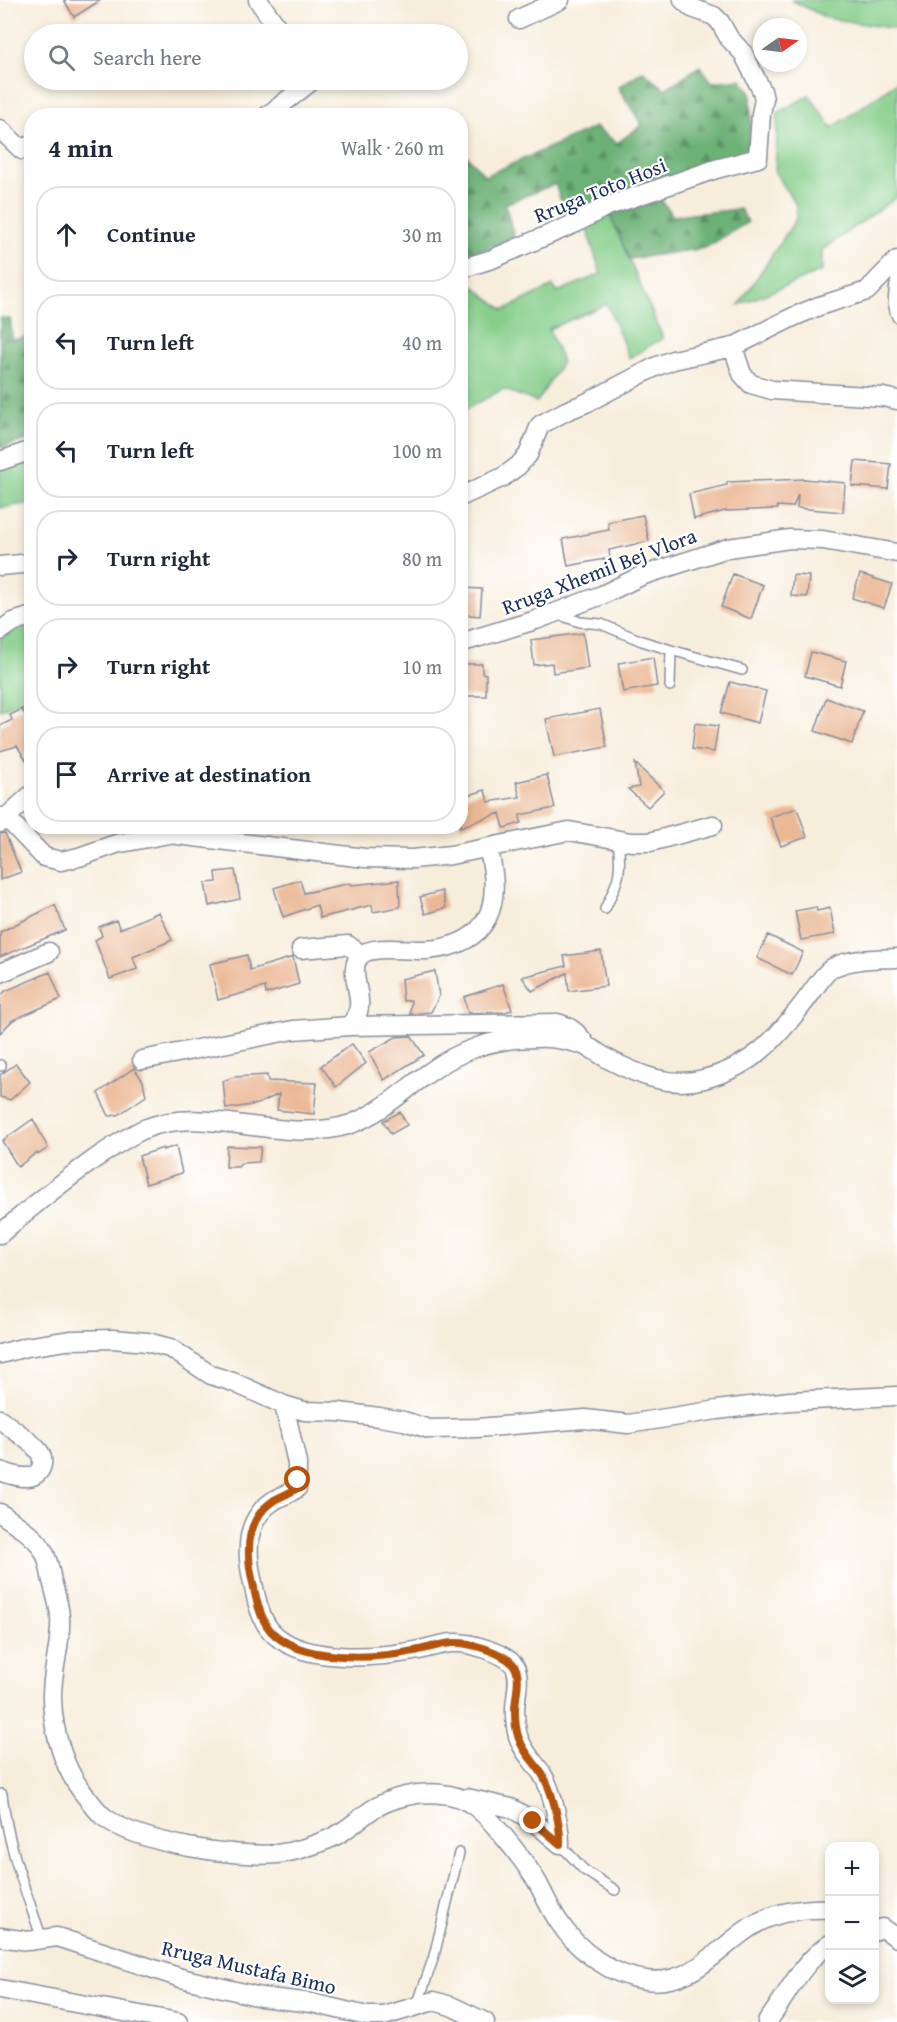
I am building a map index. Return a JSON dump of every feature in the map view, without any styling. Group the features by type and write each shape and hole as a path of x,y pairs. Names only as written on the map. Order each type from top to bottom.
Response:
{"street":[{"path":"258,0 275,24"},
{"path":"519,19 560,0"},
{"name":"Rruga Toto Hosi","path":"468,266 534,241 605,207 716,169 758,158 764,99 762,91 743,53 729,38 720,22 714,16 692,8 683,0"},
{"path":"277,108 300,90"},
{"path":"0,129 22,150 24,149"},
{"path":"468,493 503,477 518,466 528,455 540,425 655,367 673,360 733,347 819,306 867,291 897,260"},
{"path":"733,347 742,374 751,384 772,390 883,397 897,400"},
{"path":"0,460 24,452"},
{"name":"Rruga Xhemil Bej Vlora","path":"468,641 555,613 602,595 641,576 728,548 790,539 823,540 897,553"},
{"path":"0,566 24,564"},
{"path":"0,631 13,622 24,619"},
{"path":"24,801 2,819 44,857 61,861 116,844 169,834 365,858 413,859 488,848 569,831 618,840 650,842 713,825"},
{"path":"350,1026 360,1007 355,974 356,962 361,955 370,951 427,950 449,946 480,929 489,917 494,902 492,865 488,848"},
{"path":"302,949 348,945 361,955"},
{"path":"0,973 48,952"},
{"path":"0,1234 68,1178 120,1142 145,1129 169,1122 217,1121 277,1129 326,1130 350,1124 372,1114 396,1099 427,1073 456,1055 483,1044 510,1038 540,1037 587,1047 642,1075 671,1083 707,1078 729,1071 768,1047 831,969 868,959 897,958"},
{"path":"142,1060 293,1030 350,1026 557,1023 569,1026 587,1047"},
{"path":"0,1354 72,1340 113,1339 147,1342 170,1348 211,1375 234,1382 284,1405 304,1411 339,1412 404,1421 429,1429 585,1419 628,1425 790,1401 897,1396"},
{"path":"284,1405 297,1463 297,1488 273,1502 260,1514 251,1531 247,1552 258,1605 269,1629 282,1641 298,1648 326,1654 386,1655 453,1643 474,1645 513,1664 517,1683 514,1712 518,1735 526,1754 543,1774 550,1792 560,1844"},
{"path":"0,1419 39,1450 43,1459 42,1467 37,1474 27,1477 14,1476 0,1471"},
{"path":"0,1513 33,1538 44,1551 60,1616 52,1700 56,1728 62,1753 74,1780 86,1798 104,1817 151,1839 174,1844 244,1854 275,1854 296,1851 334,1837 374,1809 402,1796 440,1793 511,1808 533,1821 560,1844"},
{"path":"457,1796 475,1805 492,1821 523,1860 561,1926 575,1941 588,1954 630,1977 670,1980 712,1959 749,1928 761,1921 794,1910 825,1909"},
{"name":"Rruga Mustafa Bimo","path":"0,1937 28,1941 57,1938 181,1978 261,1997 312,2002 367,2016 384,2016 434,2001 451,2006 485,2022"},
{"path":"767,2022 804,1967 817,1952 825,1947"},
{"path":"0,1989 178,2022"}],"lane":[{"path":"897,272 894,311 897,317"},
{"path":"555,613 580,622 601,624 642,641 742,670"},
{"path":"670,686 671,650"},
{"path":"605,909 619,879 618,840"},
{"path":"2,1794 6,1827 15,1861 42,1939"},
{"path":"560,1844 584,1870 615,1890"},
{"path":"417,2006 434,1956 459,1853"}],"green space":[{"path":"791,0 897,0 897,29 827,18"},
{"path":"700,66 712,82 741,79 751,92 751,152 566,215 555,184 505,204 514,236 468,257 468,157 485,176 595,127 617,143 642,125 618,87 643,71 665,89"},
{"path":"897,82 897,197 822,250 822,271 739,305 796,219 796,205 775,172 778,113 809,95 832,128"},
{"path":"659,197 673,216 740,209 748,222 705,248 629,259 609,213"},
{"path":"609,213 663,338 629,358 607,304 549,329 562,362 537,402 503,389 468,409 468,282 504,310 553,286 557,292 601,274 586,227"},
{"path":"0,318 10,319 13,340 24,337 24,441 0,448"},
{"path":"24,458 24,504 0,508 0,467"},
{"path":"24,624 24,700 0,710 0,639"}],"building":[{"path":"64,0 101,0 74,17"},
{"path":"855,461 891,464 888,489 852,486"},
{"path":"804,479 845,483 843,512 797,508 798,494 793,507 777,506 778,509 725,511 694,519 689,494 727,485 727,482"},
{"path":"643,515 649,541 609,550 610,558 568,566 563,539 609,530 608,522"},
{"path":"733,574 763,585 751,619 721,607"},
{"path":"860,574 892,584 884,608 852,598"},
{"path":"793,575 809,576 807,597 791,596"},
{"path":"468,588 482,589 480,616 468,615"},
{"path":"583,633 588,668 553,673 552,663 534,665 531,640"},
{"path":"811,652 846,661 840,686 805,676"},
{"path":"653,657 657,686 623,692 618,663"},
{"path":"468,664 482,664 482,673 486,674 486,696 468,696"},
{"path":"730,682 766,691 758,723 721,713"},
{"path":"826,698 863,711 852,744 815,731"},
{"path":"22,709 24,713 24,757 17,746 0,751 0,726 12,720 10,715"},
{"path":"600,709 607,747 554,757 546,719"},
{"path":"695,723 718,726 714,752 692,749"},
{"path":"635,763 664,791 648,807 628,789 639,787"},
{"path":"547,775 555,808 520,815 521,823 504,828 500,813 468,824 468,795 485,790 488,802 520,797 516,782"},
{"path":"797,808 807,837 781,846 770,817"},
{"path":"5,833 21,872 0,880 0,834"},
{"path":"235,870 240,899 209,906 205,883 217,882 216,872"},
{"path":"300,880 304,893 351,883 352,885 399,880 400,907 373,912 372,905 320,918 317,905 283,917 274,888"},
{"path":"442,891 446,908 425,914 420,897"},
{"path":"55,905 65,930 0,957 0,932"},
{"path":"816,907 817,911 830,908 835,934 801,940 795,911"},
{"path":"159,912 172,940 133,957 137,969 110,979 95,940 102,936 99,927 116,920 120,929"},
{"path":"768,935 803,952 792,975 757,958"},
{"path":"601,951 606,986 569,991 567,973 532,991 522,977 566,966 564,956"},
{"path":"247,955 250,970 293,957 299,984 266,994 265,987 218,1000 210,964"},
{"path":"435,971 439,996 431,1012 410,1014 411,1000 403,1001 401,979"},
{"path":"50,972 61,999 13,1020 0,1033 0,997 5,991"},
{"path":"503,984 512,1010 468,1013 464,997"},
{"path":"411,1036 424,1055 384,1080 369,1052 396,1037"},
{"path":"352,1044 366,1063 336,1087 321,1066"},
{"path":"16,1064 30,1082 10,1100 0,1097 0,1075"},
{"path":"134,1068 143,1081 146,1096 118,1115 109,1116 98,1093"},
{"path":"267,1075 268,1081 317,1083 314,1114 277,1110 279,1094 258,1104 226,1109 223,1081 234,1077"},
{"path":"400,1112 407,1125 391,1134 383,1121"},
{"path":"33,1119 48,1148 39,1154 36,1153 18,1167 2,1141"},
{"path":"176,1146 182,1173 146,1184 139,1156"},
{"path":"227,1146 261,1147 259,1162 226,1167"}],"route":[{"path":"298,1480 297,1488 273,1502 260,1514 251,1531 247,1552 251,1574 258,1605 269,1629 282,1641 298,1648 326,1654 386,1655 453,1643 474,1645 513,1664 517,1683 514,1712 518,1735 526,1754 543,1774 550,1792 560,1844 533,1821"}]}
